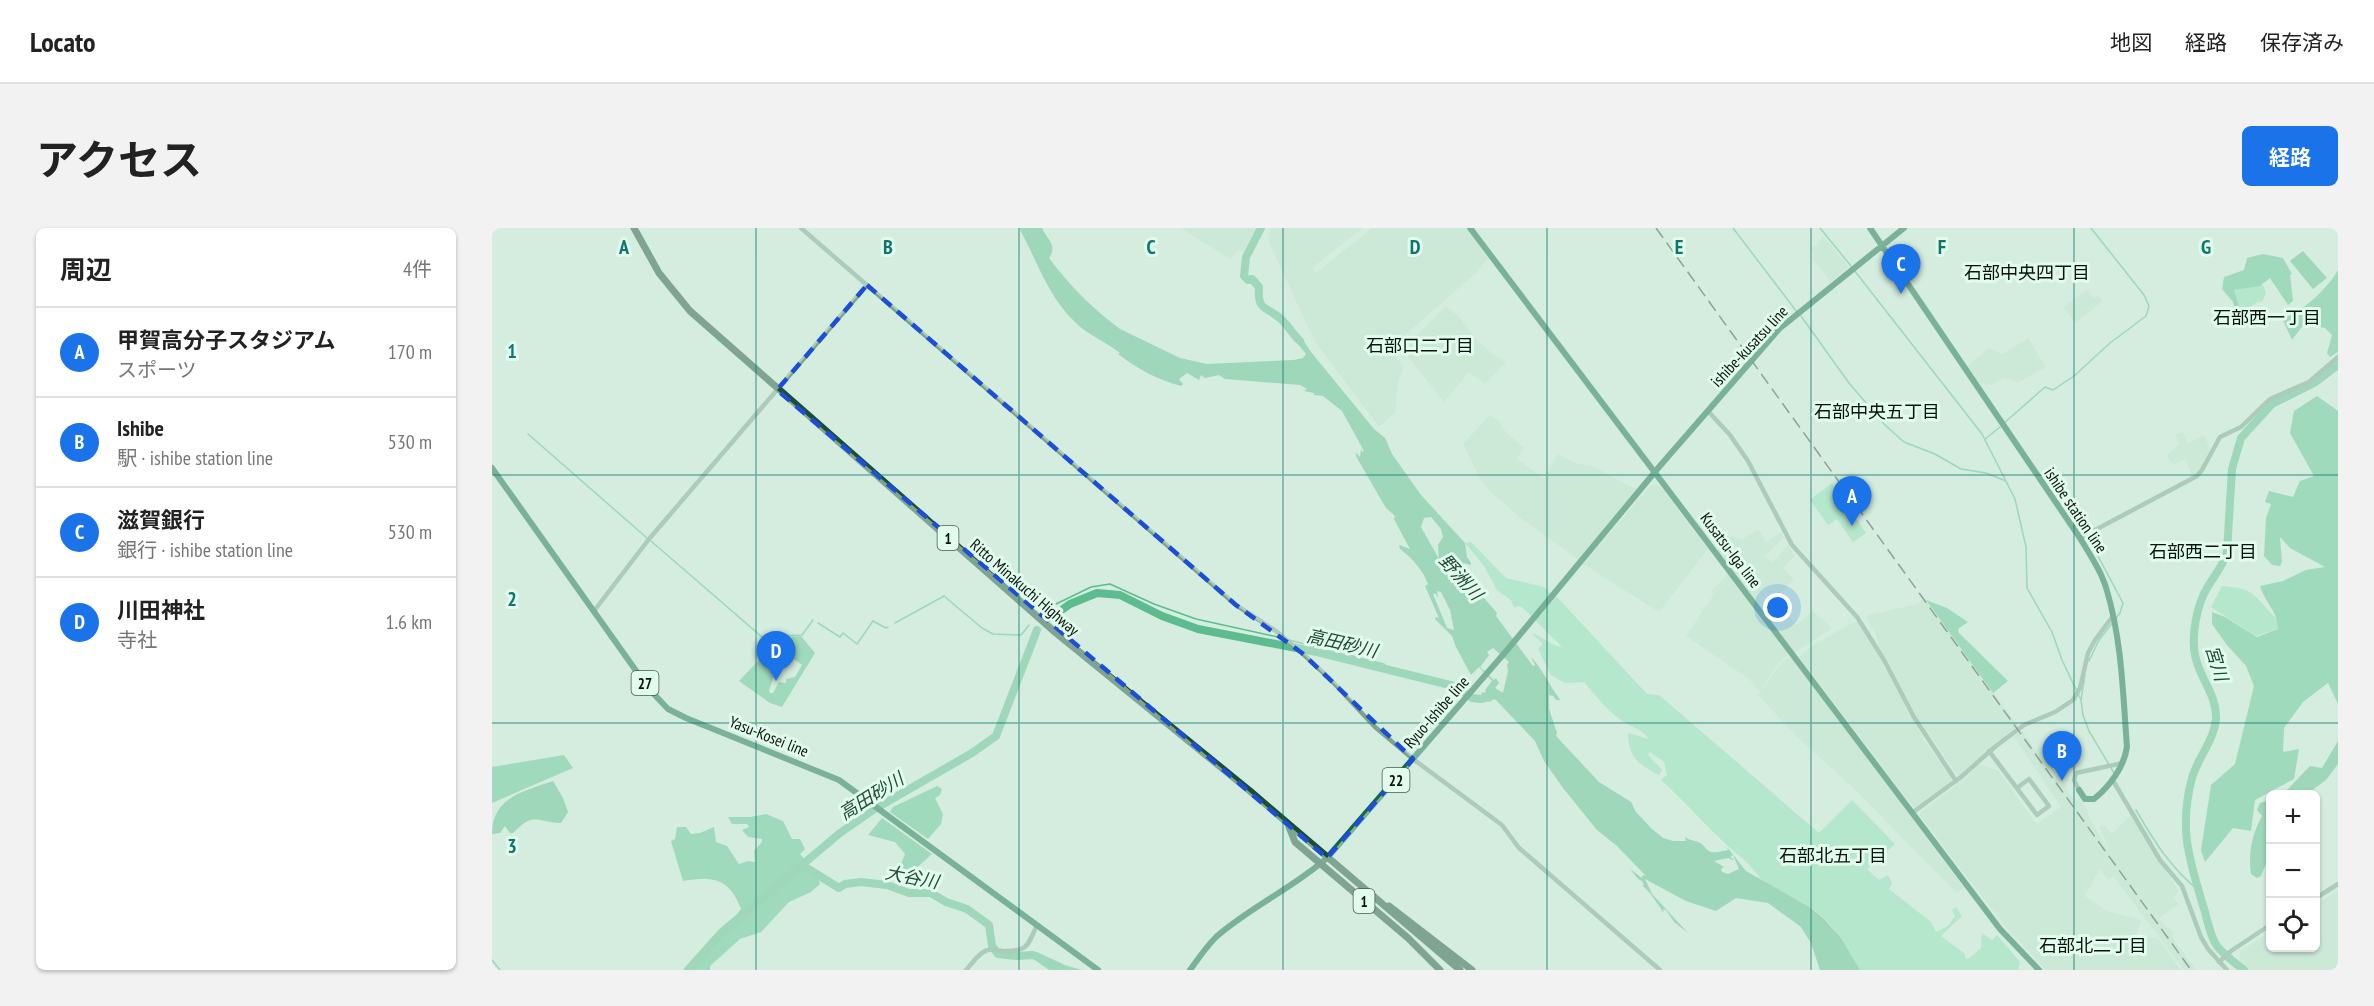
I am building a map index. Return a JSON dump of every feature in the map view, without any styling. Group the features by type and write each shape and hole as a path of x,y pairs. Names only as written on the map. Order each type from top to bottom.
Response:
{"highway":[{"name":"Ritto Minakuchi Highway","path":"634,228 659,273 690,311 777,390 1056,633 1460,970"},
{"name":"Ritto Minakuchi Highway","path":"1288,825 1295,842 1408,938 1440,970"},
{"name":"Ritto Minakuchi Highway","path":"1380,904 1391,907 1472,970"}],"main road":[{"name":"Kusatsu-Iga line","path":"1470,228 2000,929 2039,970"},
{"name":"ishibe station line","path":"1869,228 2080,538 2107,590 2113,616 2127,747 2123,763 2115,776 2091,800 2085,799 2079,790"},
{"name":"ishibe-kusatsu line","path":"1655,472 1779,329 1904,228"},
{"name":"Yasu-Kosei line","path":"492,468 649,689 668,709 828,774 882,810 1098,970"},
{"name":"Ryuo-Ishibe line","path":"1190,970 1210,944 1227,929 1327,858 1554,595 1655,472"}],"street":[{"path":"801,228 1236,605 1292,644 1330,679 1375,727 1413,759 1502,825 1519,848 1660,970"},
{"path":"594,611 649,539 867,285"},
{"path":"2080,538 2197,476 2220,437 2241,427 2270,399 2309,382 2338,357"},
{"path":"1708,411 1748,461 1792,545 1857,617 1884,660 1914,717 1956,781"},
{"path":"1912,813 2028,723 2055,712 2073,700 2080,688 2088,653 2113,616"},
{"path":"1989,751 2037,815 2049,807 2029,779 2017,788"},
{"path":"2079,790 2074,780 2076,773 2123,763"},
{"path":"2115,776 2160,860 2175,877 2186,895 2201,937 2227,970"},
{"path":"2320,895 2338,884"},
{"path":"966,970 983,952 988,950 1024,949 1037,925"},
{"path":"2220,961 2230,951 2266,928"}],"highlighted area":[{"path":"867,285 1236,605 1302,653 1413,759 1327,858 777,390"}],"shaded area":[{"path":"1181,228 1256,228 1244,251 1237,251 1231,260"},
{"path":"1272,228 1363,228 1312,268 1316,273 1372,228 1466,228 1488,258 1477,272 1389,349 1404,367 1398,381 1395,413 1379,427 1315,342 1270,245 1268,236"},
{"path":"1824,237 1849,267 1831,282 1812,258 1815,256 1810,250"},
{"path":"2263,254 2283,258 2292,274 2290,275 2293,301 2288,305 2270,278 2260,286 2234,290 2240,309 2235,310 2233,302 2222,289 2224,277 2244,270 2247,258"},
{"path":"2338,270 2338,352 2330,357 2327,353 2332,335 2325,328 2304,324 2292,340 2282,318 2298,311 2314,299"},
{"path":"2263,285 2266,293 2262,302 2259,301 2240,313 2231,289"},
{"path":"2087,289 2093,298 2098,295 2103,301 2076,323 2063,307"},
{"path":"1446,306 1460,318 1478,341 1506,362 1485,384 1469,372 1444,402 1408,357 1408,343"},
{"path":"2028,338 2046,367 2018,383 2004,377 1992,385 1984,383 1978,386 1966,367 1989,348 2003,354"},
{"path":"2317,396 2338,411 2338,704 2328,683 2303,702 2284,728 2283,752 2299,749 2294,779 2274,790 2266,790 2266,794 2255,800 2251,831 2233,828 2205,862 2201,850 2211,785 2235,764 2254,686 2246,666 2212,624 2212,612 2225,617 2257,637 2278,629 2274,612 2260,586 2283,581 2306,570 2325,567 2290,548 2280,537 2282,562 2280,566 2272,565 2264,556 2266,518 2271,504 2265,502 2269,491 2293,497 2300,481 2314,476 2290,433 2294,411"},
{"path":"1490,415 1498,420 1506,432 1524,448 1517,459 1544,478 1558,454 1575,463 1592,466 1637,490 1579,560 1522,519 1489,491 1479,477 1463,444"},
{"path":"2183,432 2188,443 2204,435 2210,448 2202,468 2192,477 2186,459 2174,465 2166,456 2179,444 2175,435"},
{"path":"1832,483 1866,533 1853,542 1837,519 1828,525 1810,500"},
{"path":"1655,484 1660,486 1708,549 1659,612 1583,564 1650,486"},
{"path":"1758,529 1766,542 1781,532 1784,537 1765,557 1773,562 1788,545 1795,556 1783,568 1794,579 1775,599 1796,625 1813,611 1832,628 1794,653 1717,551 1727,543 1718,535 1743,539"},
{"path":"1471,542 1506,578 1544,587 1554,597 1557,597 1647,694 1659,695 1819,833 1852,800 1895,844 1867,869 1879,880 1888,875 1892,883 1889,889 1931,922 1936,932 1948,926 1955,916 1952,910 1956,907 1962,916 1941,936 1965,954 1965,958 1968,959 1981,948 1982,933 1992,940 1997,935 2020,962 2018,970 1860,970 1838,935 1818,913 1762,880 1746,861 1722,841 1661,780 1667,775 1664,762 1650,752 1648,755 1662,770 1659,775 1636,759 1630,749 1628,733 1649,739 1646,735 1616,716 1584,682 1565,683 1551,675 1538,649 1543,644 1531,633 1562,647 1522,607 1514,608 1511,600 1497,590 1484,566 1465,543"},
{"path":"1728,574 1789,654 1779,663 1761,690 1758,690 1749,679 1686,636 1714,594 1711,591"},
{"path":"2222,586 2249,591 2281,622 2280,628 2256,636 2211,607"},
{"path":"1925,598 2018,726 1958,776 1916,715 1878,644 1877,636 1866,616 1916,604"},
{"path":"1926,600 1947,608 1968,622 1958,629 1959,633 2008,681 1993,693"},
{"path":"1853,622 1858,623 1873,646 1925,741 1952,779 1914,808 1799,657 1812,646"},
{"path":"801,636 815,653 782,707 770,703 739,681 780,638","holes":["791,657 802,665 795,677 786,679 786,683 779,682 773,693 770,693 774,675"]},
{"path":"1791,656 1964,888 1957,893 1851,786 1797,737 1758,695 1782,662"},
{"path":"2022,730 2036,751 2048,742 2064,767 2058,773 2067,785 2065,787 2075,801 2080,798 2112,856 2099,827 2105,825 2112,834 2131,815 2179,891 2173,897 2179,904 2159,918 2148,905 2158,918 2173,932 2173,939 2196,970 2184,970 2114,877 2108,880 2100,869 2085,896 2107,911 2141,920 2136,938 2158,938 2181,970 2046,970 2009,931 1920,816 1921,812 1969,775 1978,764 1999,771 2036,824 2061,807 2014,737"},
{"path":"564,755 573,768 492,803 492,767"},
{"path":"937,786 942,789 940,795 935,798 943,814 941,824 928,839 890,812 893,807"},
{"path":"766,814 783,821 792,839 800,839 805,849 800,854 816,873 820,884 811,892 789,902 761,932 740,939 710,966 710,970 693,970 741,909 732,891 726,885 712,879 683,881 671,841 675,839 677,827 686,827 691,834 714,827 716,842 727,846 739,864 748,861 755,862 754,851 762,839 748,837 742,830 749,827 747,824 732,824 728,817"},
{"path":"882,818 932,854 911,873 900,866 905,854 895,842 868,835"},
{"path":"2338,891 2338,970 2249,970 2240,961 2240,951 2266,935 2266,952 2320,952 2320,902"},
{"path":"1037,952 1082,970 1049,970 1036,961"}],"water":[{"name":"野洲川","path":"1019,228 1042,228 1052,246 1049,258 1091,305 1120,329 1180,358 1207,364 1294,360 1303,358 1306,354 1291,335 1302,338 1374,429 1385,438 1392,454 1421,495 1465,543 1467,557 1471,563 1470,565 1464,563 1463,574 1497,613 1496,616 1533,666 1535,665 1531,657 1535,661 1560,700 1549,695 1549,709 1556,736 1599,782 1631,802 1636,812 1663,838 1686,841 1685,837 1700,843 1710,852 1728,850 1727,847 1746,871 1811,908 1841,938 1860,970 1820,970 1811,943 1801,927 1768,903 1736,898 1716,911 1686,901 1645,879 1652,894 1688,933 1674,922 1663,909 1664,913 1642,885 1644,885 1642,881 1630,869 1642,878 1643,875 1646,876 1617,846 1597,830 1563,788 1544,761 1535,741 1496,700 1492,697 1491,702 1486,701 1481,693 1486,692 1485,690 1492,681 1479,667 1471,675 1452,636 1435,619 1439,618 1425,586 1428,584 1426,579 1417,565 1400,549 1399,545 1410,549 1394,519 1395,516 1386,508 1357,458 1355,452 1360,457 1361,449 1362,452 1364,451 1342,411 1323,396 1304,391 1307,389 1300,385 1225,379 1219,375 1205,378 1201,375 1199,380 1187,373 1179,379 1183,384 1181,386 1148,373 1085,330 1065,311 1049,289","holes":["1431,517 1441,529 1443,537 1438,545 1439,559 1421,527 1424,518","1437,591 1441,592 1450,610 1454,630 1447,628 1433,594 1435,593 1438,598","1493,648 1509,662 1503,693 1495,688 1499,683 1496,678 1494,680 1480,667 1489,655 1487,652","1733,855 1739,869 1728,874 1722,872 1721,869 1724,867 1714,861 1734,859 1730,857"]},
{"path":"2303,251 2327,278 2313,289 2290,261"},
{"path":"2338,741 2338,764 2326,780 2312,790 2287,790 2310,766 2322,768"},
{"path":"553,781 568,812 561,823 536,819 527,822 513,833 510,833 505,826 500,833 492,834 497,812 512,797"},
{"path":"2266,801 2266,863 2261,876 2257,878 2251,874 2250,859 2253,837 2262,816 2257,810 2260,803"}],"waterway":[{"path":"1261,228 1246,257 1244,276 1248,280 1252,279 1259,287 1261,305 1281,319 1300,341"},
{"path":"1733,228 1797,312"},
{"path":"1820,228 1851,266"},
{"path":"2004,423 2045,387 2053,390 2074,376 2110,343 2146,316 2149,306 2144,295 2091,228"},
{"path":"1854,270 1982,434 2015,499 2026,547 2027,588 2052,632 2081,700 2083,715 2089,731 2114,773"},
{"path":"1801,316 1849,383 1885,425 1904,442 1935,454 1961,469 1986,473 2006,481"},
{"name":"宮川","path":"2244,970 2223,953 2213,938 2188,846 2186,814 2192,778 2212,735 2216,719 2214,702 2195,655 2196,620 2203,595 2227,552 2232,469 2241,438 2272,404 2314,383 2338,365"},
{"path":"1985,439 2000,427"},
{"path":"528,434 647,538"},
{"path":"2052,482 2057,495 2082,526 2123,603 2116,618"},
{"path":"651,541 770,644 782,636 802,635 813,620"},
{"path":"1056,604 1091,587 1110,584 1154,604 1196,619 1282,638"},
{"name":"高田砂川","path":"1063,609 1097,593 1120,595 1162,616 1198,629 1317,652 1454,686 1472,698 1482,699 1492,696"},
{"path":"895,623 944,596 982,628 993,634 1021,635 1029,625"},
{"name":"高田砂川","path":"1049,618 1057,613"},
{"path":"818,623 840,637 843,633 857,644 873,621 888,627"},
{"path":"2089,661 2099,640 2113,622"},
{"name":"高田砂川","path":"688,970 722,932 840,833 873,810 972,753 996,736 1037,630"},
{"path":"1289,640 1384,664 1389,672"},
{"path":"2081,700 2085,675"},
{"path":"2136,810 2163,853 2198,890"},
{"name":"大谷川","path":"802,865 839,888 845,884 861,882 887,885 909,893 931,893 946,902 967,909 989,925 992,946 998,954 1033,955 1064,970"},
{"path":"492,960 500,970"}],"railway":[{"path":"1656,228 2191,970"}],"place":[{"name":"滋賀銀行","path":"1901,294"},
{"name":"甲賀高分子スタジアム","path":"1852,526"},
{"name":"川田神社","path":"776,681"},
{"name":"Ishibe","path":"2062,781"}],"district":[{"name":"石部中央四丁目","path":"2027,272"},
{"name":"石部西一丁目","path":"2267,317"},
{"name":"石部口二丁目","path":"1420,345"},
{"name":"石部中央五丁目","path":"1877,411"},
{"name":"石部西二丁目","path":"2203,551"},
{"name":"石部北五丁目","path":"1833,855"},
{"name":"石部北二丁目","path":"2093,945"}]}
